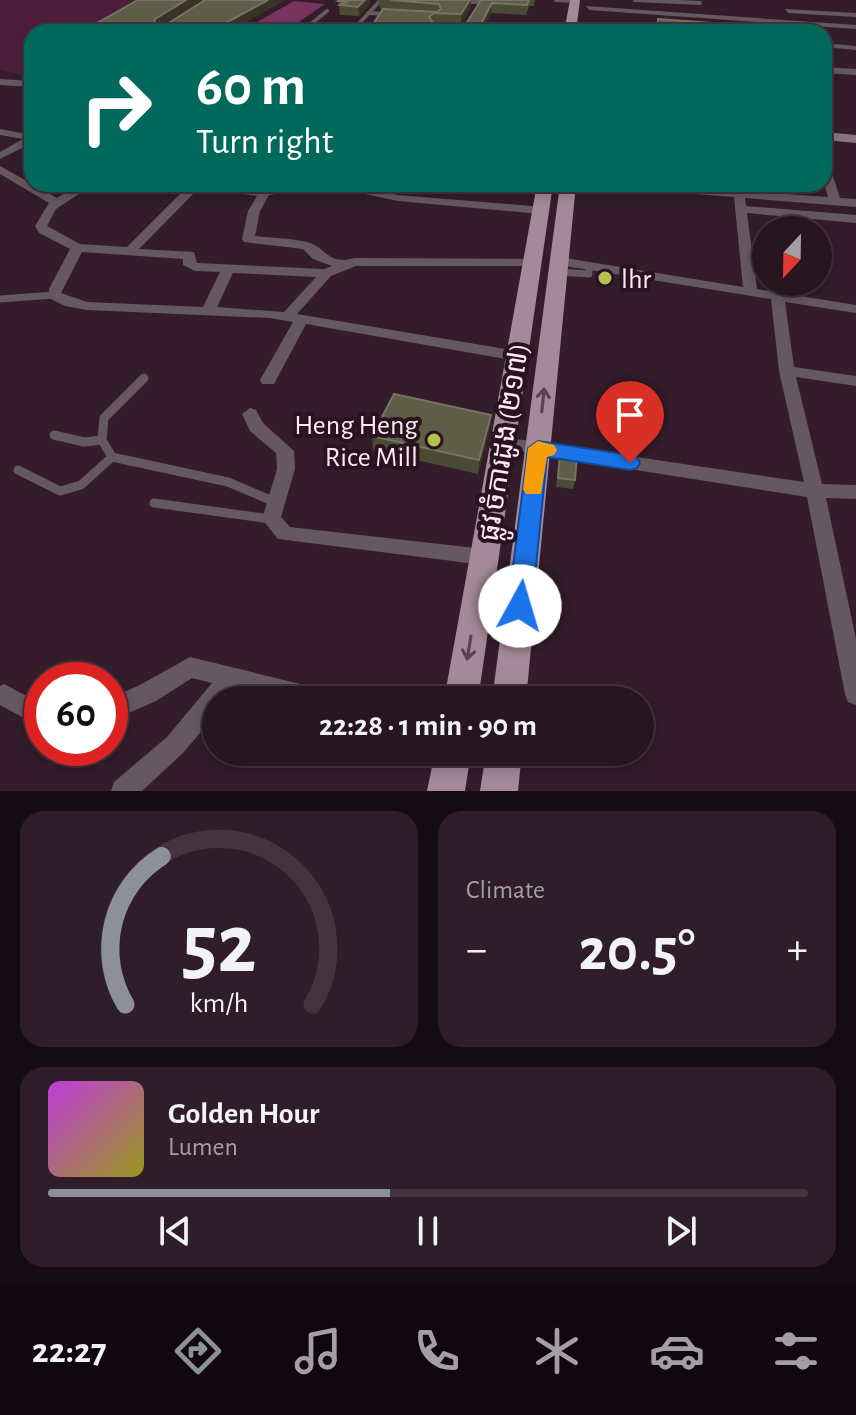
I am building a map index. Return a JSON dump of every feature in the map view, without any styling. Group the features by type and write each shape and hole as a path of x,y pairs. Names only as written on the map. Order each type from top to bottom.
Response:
{"main road":[{"path":"571,24 575,0"},
{"name":"ផ្លូវ ចំការដូង (២១៧)","path":"463,686 543,192"},
{"name":"ផ្លូវ ចំការដូង (២១៧)","path":"511,686 567,192"},
{"path":"446,791 450,766"},
{"path":"499,791 502,766"}],"street":[{"path":"785,0 793,23"},
{"path":"589,9 809,24"},
{"path":"788,11 856,15"},
{"path":"740,19 741,24"},
{"path":"832,25 856,27"},
{"path":"832,46 856,48"},
{"path":"832,70 856,72"},
{"path":"0,82 24,84"},
{"path":"0,132 24,137"},
{"path":"832,137 856,139"},
{"path":"0,156 24,143"},
{"path":"0,169 24,183"},
{"path":"832,191 835,202"},
{"path":"39,192 57,203"},
{"path":"75,192 46,212 41,226 77,248 186,255 191,257 189,263 192,266 326,273"},
{"path":"128,252 188,192"},
{"path":"278,192 265,192 254,211 248,239 307,246 318,256 341,265"},
{"path":"405,192 540,210"},
{"path":"724,192 856,203"},
{"path":"739,194 751,294"},
{"path":"739,209 856,219"},
{"path":"77,248 54,295 70,303 209,310 294,319 517,356"},
{"path":"268,380 294,319 326,273 341,265 379,261 532,262"},
{"path":"558,267 589,266 856,309"},
{"path":"209,310 228,268"},
{"path":"778,298 787,371 856,694"},
{"path":"787,371 856,381"},
{"path":"250,414 256,427 285,451 286,469 273,510 285,534 484,557"},
{"path":"503,443 815,491 856,492"},
{"path":"128,702 190,667 264,686"},
{"path":"123,791 175,745 231,678"},
{"path":"4,695 24,707"}],"lane":[{"path":"358,24 375,0 390,2"},
{"path":"450,4 499,0"},
{"path":"556,0 575,0"},
{"path":"635,0 700,3"},
{"path":"474,10 480,1"},
{"path":"311,24 327,11"},
{"path":"368,13 396,15"},
{"path":"0,299 54,295"},
{"path":"144,378 104,418 102,440 112,457 228,482 273,510"},
{"path":"54,435 84,442 102,440"},
{"path":"18,470 60,491 81,485 112,457"},
{"path":"154,503 273,510"}],"shaded area":[{"path":"0,0 156,2 114,24 24,24 24,75 0,70"},
{"path":"294,1 325,4 296,24 254,24"}],"building":[{"path":"138,0 186,0 155,19 154,24 95,24"},
{"path":"205,0 268,0 224,24 167,24"},
{"path":"340,0 365,0 358,7 340,5 346,2"},
{"path":"391,0 470,0 461,14 434,13 429,17 433,23 459,24 373,24 383,9 437,12 441,9 439,4"},
{"path":"481,0 529,0 527,5 492,3 481,24 466,24"},
{"path":"658,19 726,24 658,24"},
{"name":"Heng Heng Rice Mill","path":"394,394 491,415 479,460 372,436"},
{"path":"560,452 577,454 575,480 558,478"}],"slow traffic":[{"path":"533,489 538,448 547,450"}],"place":[{"name":"lhr","path":"605,278"},
{"name":"Heng Heng Rice Mill","path":"434,440"}],"route":[{"path":"520,606 538,448 630,463"}]}
